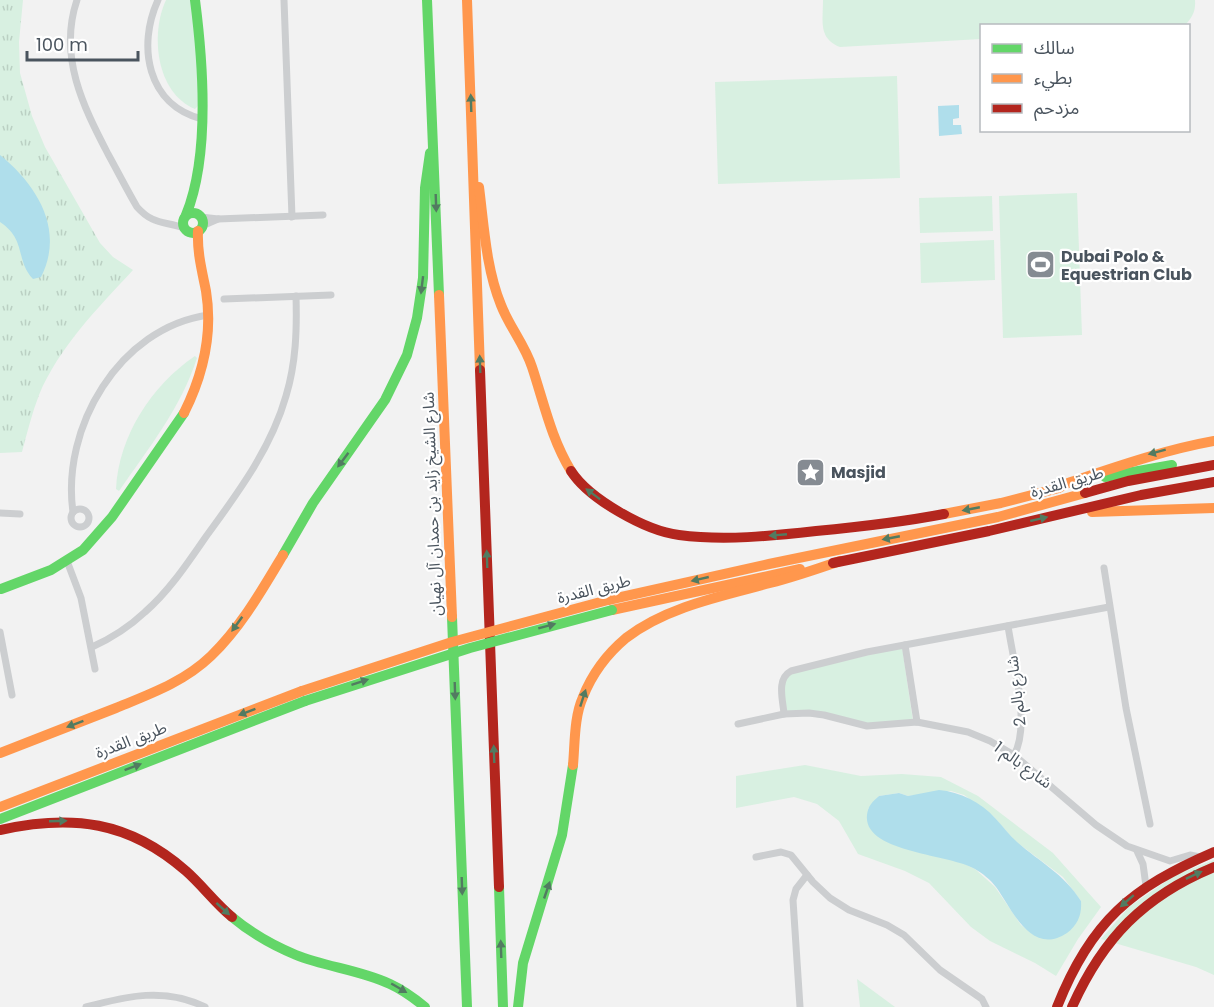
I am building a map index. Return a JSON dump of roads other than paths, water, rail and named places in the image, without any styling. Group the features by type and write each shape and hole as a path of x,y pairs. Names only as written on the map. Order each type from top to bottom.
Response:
{"main road":[{"path":"19,580 0,580 0,589 67,561 98,534 181,420 202,369 207,342 208,315 193,223 202,119 202,58 195,0"},
{"name":"شارع الشيخ زايد بن حمدان آل نهيان","path":"427,0 467,1007"},
{"path":"467,0 503,1007"},
{"path":"0,753 173,684 210,657 226,640 249,608 323,488 383,406 405,361 415,328 422,290 425,250 424,183 433,144"},
{"name":"طريق القدرة","path":"473,161 480,191 491,277 501,306 531,364 556,445 581,484 623,513 652,528 677,535 711,538 771,536 923,518 1000,503 1059,488 1146,455 1214,441"},
{"path":"1059,488 1133,471 1190,462 1214,463"},
{"name":"طريق القدرة","path":"0,807 303,696 610,605 769,564 976,522 1128,481 1214,463"},
{"name":"طريق القدرة","path":"610,605 907,549 1141,495 1214,482"},
{"name":"طريق القدرة","path":"1068,512 1214,508"},
{"path":"518,1007 530,942 552,875 566,816 580,705 598,666 633,633 674,611 703,601 801,576 840,561"},
{"name":"طريق القدرة","path":"0,819 303,696"},
{"path":"0,830 35,823 72,821 102,824 129,834 168,857 188,873 227,914 264,940 307,959 389,982 408,993 425,1007"},
{"path":"1057,1007 1070,974 1089,942 1116,910 1146,886 1214,852"},
{"path":"1089,942 1067,996 1073,1005 1092,965 1106,944 1124,924 1161,893 1214,867"}],"street":[{"path":"77,0 72,25 72,62 82,103 137,207 150,219 172,225 219,219 323,215"},
{"path":"158,0 150,21 147,43 154,77 170,103 186,114 202,119"},
{"path":"284,0 292,217"},
{"path":"224,299 331,295"},
{"path":"92,647 128,627 162,595 186,566 254,468 278,420 292,374 296,296"},
{"path":"73,512 70,481 75,449 85,419 104,387 128,356 154,335 184,320 208,315"},
{"path":"0,513 20,514"},
{"path":"67,561 81,598 95,669"},
{"path":"1104,568 1126,708 1150,824"},
{"path":"784,714 781,684 787,672 867,652 1110,607"},
{"name":"شارع بالم 2","path":"1008,626 1021,717 1021,738 1014,755"},
{"path":"0,632 2,657 12,694"},
{"path":"905,645 917,722"},
{"name":"شارع بالم 1","path":"738,724 784,714 824,715 859,724 876,726 917,722 968,732 1014,755 1119,842 1137,851 1170,861 1193,855 1200,857"},
{"path":"1137,851 1143,864 1146,886"},
{"path":"756,857 786,853 796,859 821,891 839,905 887,925 904,936 940,970 982,999 986,1007"},
{"path":"800,1007 793,900 796,889 807,875"},
{"path":"86,1007 119,998 152,994 174,996 205,1007"}],"water":[{"path":"959,105 959,118 953,119 953,125 961,125 962,134 939,136 938,106"},
{"path":"0,155 36,194 43,210 50,242 48,259 41,277 33,279 24,265 14,236 0,222"},
{"path":"939,790 962,796 983,807 1017,842 1067,883 1081,901 1078,919 1071,930 1054,939 1043,939 1033,935 1016,918 994,884 978,871 963,864 893,845 879,837 870,828 868,809 879,796 899,793 908,796"}],"place":[{"name":"Dubai Polo & Equestrian Club","path":"1040,265"},
{"name":"Masjid","path":"810,472"}]}
